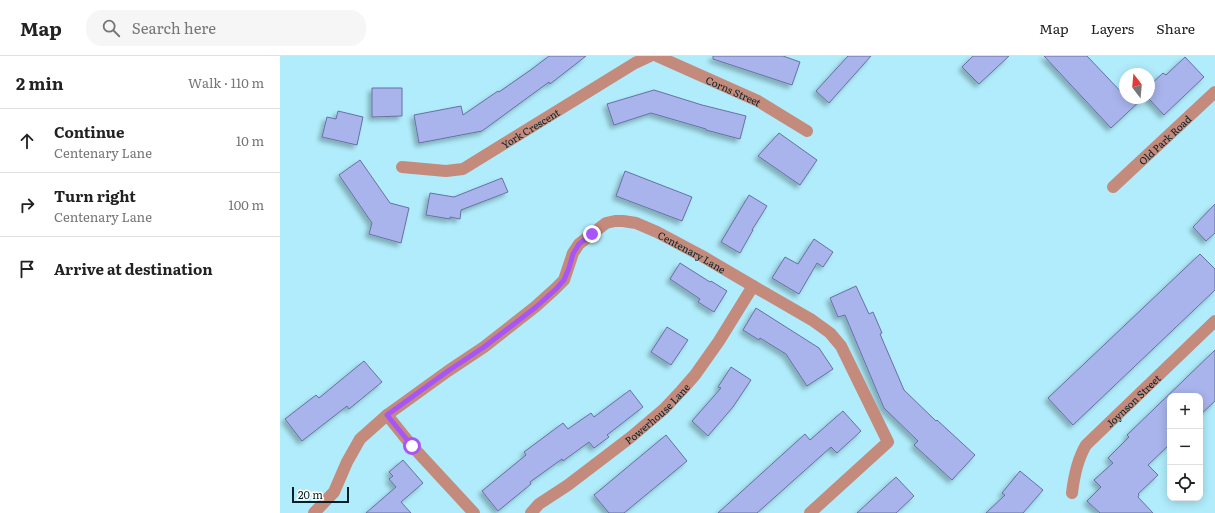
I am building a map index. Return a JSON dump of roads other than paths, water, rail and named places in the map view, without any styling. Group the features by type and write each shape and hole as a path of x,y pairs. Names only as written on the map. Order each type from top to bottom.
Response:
{"street":[{"name":"York Crescent","path":"402,167 446,170 463,169 635,63 650,56"},
{"name":"Corns Street","path":"657,56 758,101 807,131"},
{"name":"Old Park Road","path":"1113,187 1215,92"},
{"name":"Centenary Lane","path":"314,513 334,492 347,462 360,440 387,415 484,347 536,307 564,280 573,254 579,244 606,223 615,221 636,223 702,256 812,320 830,334 841,346 888,442 810,513"},
{"name":"Powerhouse Lane","path":"531,513 540,504 568,485 631,437 664,409 681,392 719,341 753,286"},
{"name":"Joynson Street","path":"1072,493 1078,462 1086,445 1215,321"},
{"path":"387,415 412,446 474,513"}]}
